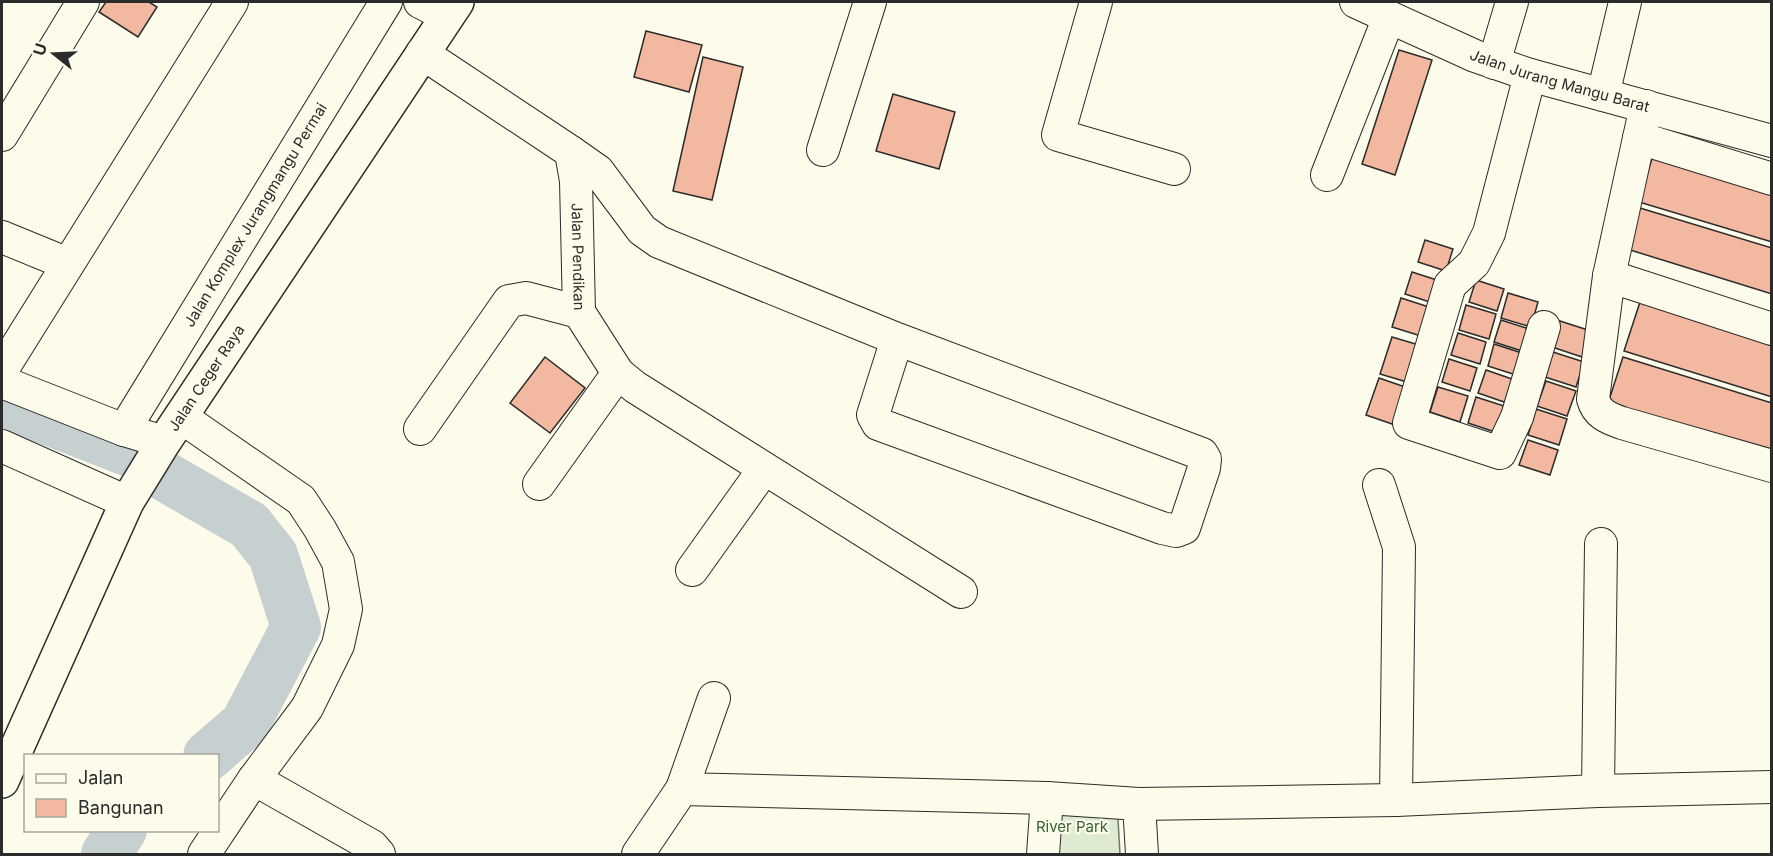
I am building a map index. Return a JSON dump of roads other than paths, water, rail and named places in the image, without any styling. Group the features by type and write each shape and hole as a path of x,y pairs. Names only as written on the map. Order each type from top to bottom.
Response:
{"main road":[{"name":"Jalan Ceger Raya","path":"2,781 129,499 422,53 442,6"}],"street":[{"path":"2,135 83,2"},
{"path":"2,370 232,2"},
{"name":"Jalan Komplex Jurangmangu Permai","path":"124,430 386,2"},
{"path":"822,150 870,2"},
{"path":"1096,2 1058,135 1174,169"},
{"path":"1494,63 1512,2"},
{"path":"1603,95 1625,2"},
{"path":"1327,175 1375,8"},
{"name":"Jalan Jurang Mangu Barat","path":"1375,8 1494,63 1530,75 1772,141"},
{"path":"422,53 598,171 642,230 659,242 897,339 1202,454 1205,459 1204,468 1184,528 1176,531 1162,528 878,424 873,415 897,339"},
{"path":"1530,75 1489,233 1474,263 1450,285 1409,423 1500,453 1516,417 1544,327"},
{"path":"1646,106 1610,276 1593,399 1595,408 1605,417 1622,423 1772,466"},
{"path":"1639,138 1772,179"},
{"name":"Jalan Pendikan","path":"420,429 509,301 525,298 579,312 576,181 571,152"},
{"path":"2,237 68,264"},
{"path":"1610,276 1772,329"},
{"path":"579,312 618,373 635,387 961,592"},
{"path":"539,484 618,373"},
{"path":"2,382 124,430 169,435 301,500 338,562 346,609 338,645 307,708 254,779 204,855"},
{"path":"2,446 129,499"},
{"path":"692,570 765,469"},
{"path":"1379,484 1399,547 1396,800"},
{"path":"1598,791 1601,544"},
{"path":"638,855 682,789 714,698"},
{"path":"254,779 372,846 379,855"},
{"path":"682,789 1047,798 1139,804 1396,800 1598,791 1772,787"},
{"path":"1043,855 1047,798"},
{"path":"1139,804 1142,855"}],"waterway":[{"path":"2,413 166,477"},
{"path":"166,477 249,525 273,555 296,627 245,724 210,754"},
{"path":"106,854 121,832"}],"park label":[{"name":"River Park","path":"1072,827"}]}
